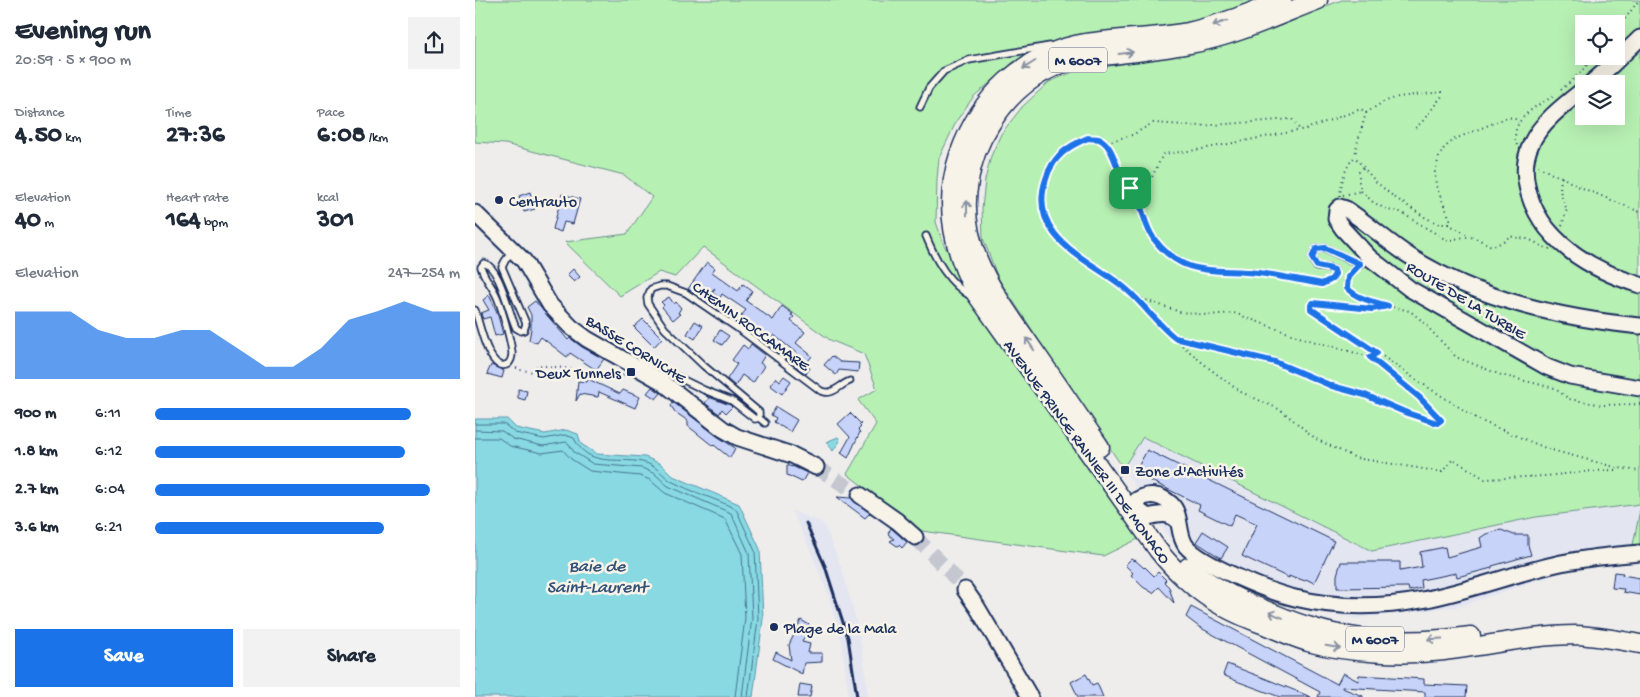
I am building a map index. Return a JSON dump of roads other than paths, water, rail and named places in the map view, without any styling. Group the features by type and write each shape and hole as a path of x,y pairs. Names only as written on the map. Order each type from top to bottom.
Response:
{"main road":[{"name":"M 6007","path":"1065,48 1101,41 1187,32 1225,21 1282,0"},
{"name":"AVENUE PRINCE RAINIER III DE MONACO","path":"1318,0 1213,39 1071,61 1036,76 1007,100 986,131 976,152 968,187 967,224 976,256 992,288 1137,510 1170,564 1193,586 1207,596 1252,620 1308,642 1386,653 1443,651 1517,640 1565,636 1596,636 1640,644"},
{"name":"AVENUE PRINCE RAINIER III DE MONACO","path":"1065,48 1042,57 1009,79 995,91 982,107 972,124 956,164 953,184 951,204 956,246 965,274 979,299 1137,510 1180,559 1211,584 1226,593 1312,628 1335,634 1365,638 1414,640 1458,638 1537,628 1580,626 1611,628 1640,635"}],"street":[{"path":"1600,75 1640,38"},
{"path":"1575,92 1561,96 1551,118 1537,134 1531,145 1525,168 1526,181 1534,208 1560,244 1606,271 1640,285"},
{"name":"ROUTE DE LA TURBIE","path":"1640,326 1606,323 1538,309 1498,298 1456,281 1423,264 1381,237 1350,211 1342,207 1338,208 1335,216 1339,224 1365,261 1411,289 1547,367 1570,376 1640,388"},
{"name":"BASSE CORNICHE","path":"475,213 513,250 529,270 549,304 562,319 587,339 632,370 668,386 723,429 737,437 792,455 816,467"},
{"path":"1178,521 1174,517 1164,514 1137,510 1145,495 1150,494 1165,500 1174,508 1178,521 1180,535 1186,546 1194,553 1227,572 1257,586 1294,598 1337,605 1365,606 1423,600 1560,564 1606,556 1640,553"},
{"path":"860,495 897,521 915,537"},
{"path":"965,590 977,606 1030,697"}],"lane":[{"path":"920,107 929,88 944,71 969,60 994,54 1014,53 1037,47 1052,46 1065,48"},
{"path":"926,236 935,258 945,273 964,292 979,299"},
{"path":"1334,270 1317,266 1312,258 1316,249 1325,248 1365,261"},
{"path":"475,310 489,355 498,363 508,364 512,353 500,307 494,290 481,267 484,263 487,263 492,268 503,291 516,328 521,331 524,330 525,321 502,267 513,250"},
{"name":"CHEMIN ROCCAMARE","path":"759,418 759,412 717,378 665,329 648,304 647,298 651,289 667,286 686,292 736,326 821,392 831,393 850,381"},
{"path":"632,370 641,361 651,364 704,390 723,396 740,406 751,417 759,418 765,423"}],"water":[{"name":"Baie de Saint-Laurent","path":"475,419 507,419 516,428 545,434 566,430 578,434 581,444 597,454 645,457 661,464 673,476 739,504 760,549 763,619 753,697 475,697"},
{"path":"838,437 840,441 833,451 826,442"}],"tunnel":[{"path":"816,467 860,495"},
{"path":"915,537 965,590"}],"railway":[{"path":"806,523 825,566 848,638 857,697"}],"place":[{"name":"Centrauto","path":"499,200"},
{"name":"Deux Tunnels","path":"631,372"},
{"name":"Zone d'Activités","path":"1125,470"},
{"name":"Plage de la Mala","path":"774,627"}]}
